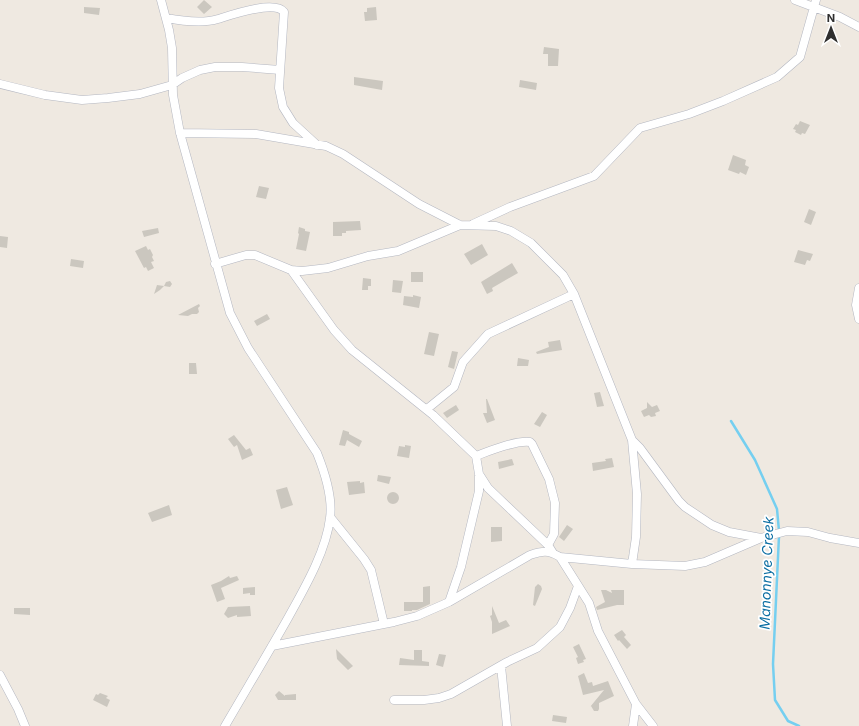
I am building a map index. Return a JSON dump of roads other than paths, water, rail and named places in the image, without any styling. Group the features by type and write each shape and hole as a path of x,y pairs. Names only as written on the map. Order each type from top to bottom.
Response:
{"street":[{"path":"160,0 166,18 172,48 172,85 180,133 230,313 238,332 318,454 324,469 328,487 331,518 319,556 302,592 225,726"},
{"path":"166,18 203,21 218,19 249,4 259,1 266,0 279,3 284,12 279,88 283,106 293,123 318,145"},
{"path":"796,0 814,3 859,27"},
{"path":"469,225 510,207 594,176 640,128 690,114 777,77 800,57 814,3"},
{"path":"0,84 45,95 82,100 140,94 172,85 182,78 200,70 215,67 242,67 280,70"},
{"path":"180,133 256,134 326,146 343,154 419,204 460,225"},
{"path":"216,264 246,255 255,255 290,270 302,271 328,268 368,256 398,250 460,225 496,226 511,231 531,243 563,275 574,294 632,440 637,494 636,538 632,564"},
{"path":"290,270 334,330 352,350 426,409 476,456 479,474 479,491 461,567 449,602"},
{"path":"859,288 856,305 859,319"},
{"path":"426,409 454,387 463,362 488,334 574,294"},
{"path":"632,440 640,448 678,501 685,507 712,525 729,532 761,538"},
{"path":"476,456 494,449 524,442 530,442 532,444 550,479 555,503 554,534 548,545"},
{"path":"479,474 488,488 548,545 570,571 589,603 598,631 636,704 653,726"},
{"path":"331,518 371,570 384,624"},
{"path":"272,646 417,616 449,602 530,555 543,551 557,555 632,564 685,566 705,562 761,538 787,531 808,532 830,538 859,543"},
{"path":"394,700 424,700 439,698 451,694 537,648 560,627 570,608 578,586"},
{"path":"502,666 507,726"},
{"path":"0,675 8,688 25,726"},
{"path":"633,726 636,704"}],"waterway":[{"name":"Manonnye Creek","path":"731,421 755,460 777,509 779,531"},
{"name":"Manonnye Creek","path":"779,536 773,664 775,700 788,721 799,726"}]}
